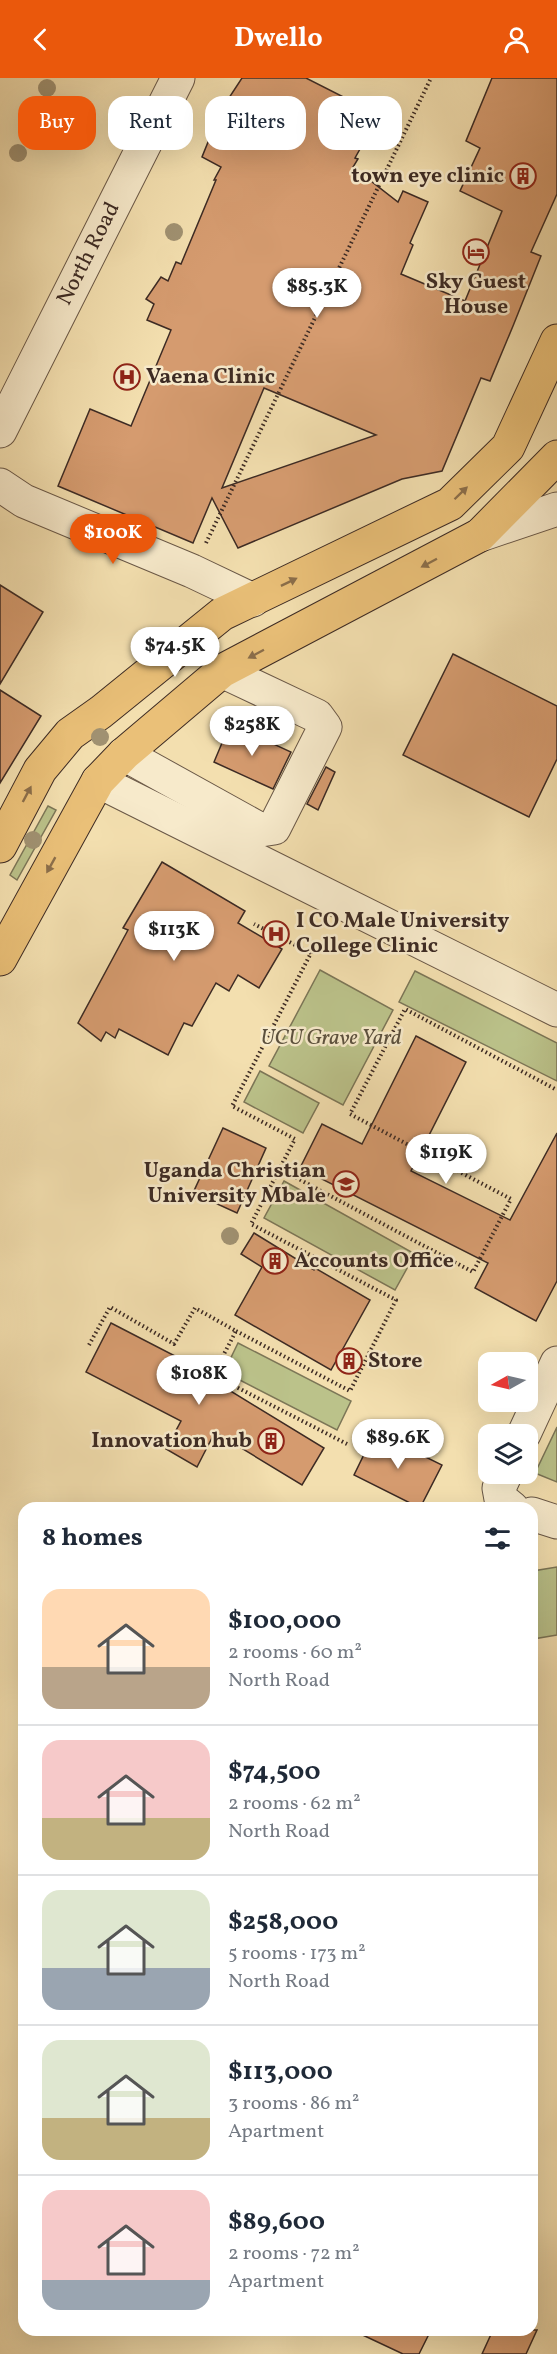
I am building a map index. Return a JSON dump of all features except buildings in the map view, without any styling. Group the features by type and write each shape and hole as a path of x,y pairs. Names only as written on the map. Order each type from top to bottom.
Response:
{"main road":[{"path":"0,846 40,770 70,734 101,712 222,614 450,504 508,447 557,340"},
{"path":"0,959 98,781 124,754 222,671 480,535 557,457"}],"street":[{"name":"North Road","path":"0,431 178,78"},
{"path":"0,485 24,501 192,571 253,600"},
{"path":"480,535 557,509"},
{"path":"124,754 261,830 274,828 325,727 317,716 222,671"},
{"path":"98,781 557,1010"},
{"path":"529,1424 557,1363"},
{"path":"501,1484 499,1488 501,1499 505,1502"},
{"path":"538,1516 557,1522"}],"path":[{"path":"192,571 431,78"},
{"path":"89,1346 110,1307 174,1344 195,1308 350,1391 396,1300 251,1224 295,1139 232,1106 310,953 254,924"},
{"path":"280,1169 473,1272 511,1199 350,1114 405,1009 557,1090"},
{"path":"236,1331 213,1375 347,1444"}],"green space":[{"path":"48,806 56,810 17,880 10,875"},
{"name":"UCU Grave Yard","path":"320,970 393,1010 343,1105 269,1066"},
{"path":"415,971 557,1043 557,1081 399,1002"},
{"path":"260,1071 319,1103 303,1133 244,1102"},
{"path":"284,1181 415,1254 395,1290 264,1218"},
{"path":"238,1343 351,1401 337,1430 224,1372"},
{"path":"557,1427 557,1482 538,1474 538,1467"},
{"path":"557,1567 557,1635 538,1638 538,1570"}],"place":[{"name":"town eye clinic","path":"523,176"},
{"name":"Sky Guest House","path":"476,252"},
{"name":"Vaena Clinic","path":"127,377"},
{"name":"I CO Male University College Clinic","path":"276,934"},
{"name":"Uganda Christian University Mbale","path":"346,1184"},
{"name":"Accounts Office","path":"275,1261"},
{"name":"Store","path":"349,1361"},
{"name":"Innovation hub","path":"271,1441"}]}
